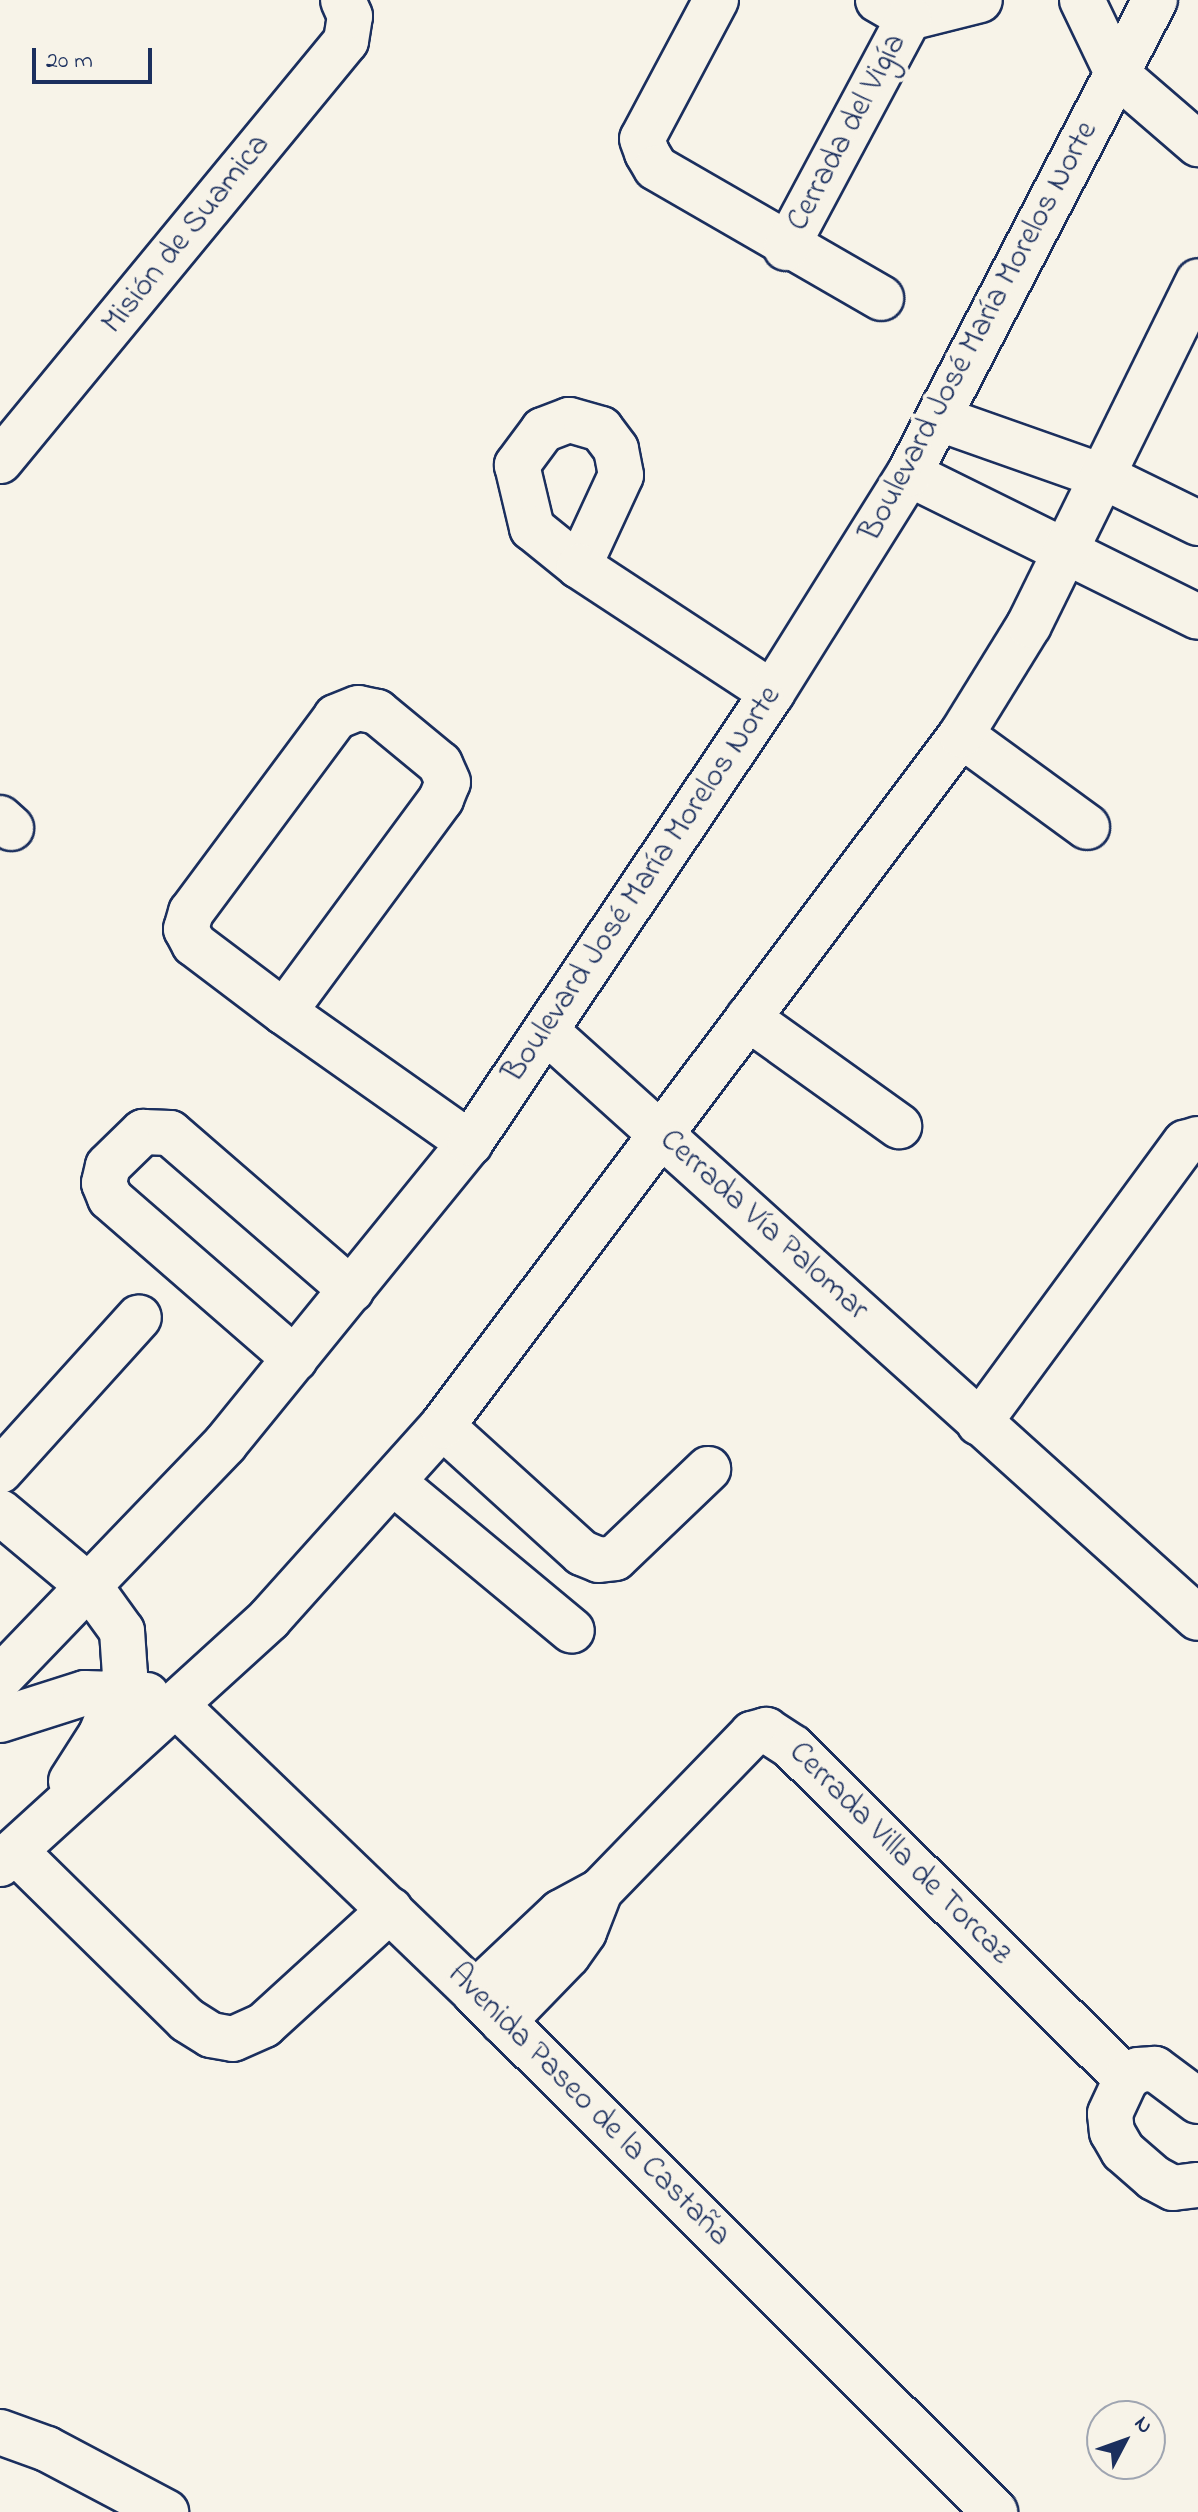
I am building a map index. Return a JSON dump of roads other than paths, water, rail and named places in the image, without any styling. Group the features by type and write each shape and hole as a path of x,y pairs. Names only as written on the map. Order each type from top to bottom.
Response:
{"street":[{"name":"Misión de Suamica","path":"0,461 346,41 350,16 343,0"},
{"name":"Cerrada del Vigía","path":"716,0 642,139 656,168 786,248 881,298"},
{"name":"Cerrada del Vigía","path":"786,248 893,9 980,0"},
{"path":"1082,0 1118,75 1198,144"},
{"name":"Boulevard José María Morelos Norte","path":"0,1678 91,1588 225,1444 470,1143 772,693 909,474 1155,0"},
{"path":"18,1848 269,1619 442,1426 961,735 1029,625 1198,281"},
{"path":"940,419 1102,476 1198,523"},
{"path":"909,474 1066,549 1198,617"},
{"path":"579,566 772,693"},
{"path":"284,1012 441,799 448,782 440,764 377,712 358,708 336,717 188,920 186,929 194,944 284,1012 470,1143"},
{"path":"961,735 1087,827"},
{"path":"748,1018 899,1126"},
{"name":"Cerrada Vía Palomar","path":"546,1031 791,1247 979,1423 1198,1618"},
{"path":"295,1359 110,1198 104,1183 108,1166 143,1132 170,1133 351,1290"},
{"path":"979,1423 1185,1143 1198,1139"},
{"path":"0,1471 139,1317"},
{"path":"442,1426 582,1553 599,1560 615,1558 708,1469"},
{"path":"394,1483 572,1631"},
{"path":"0,1512 91,1588 122,1631 122,1692 101,1734 18,1848"},
{"path":"0,1720 85,1693 122,1692 176,1705"},
{"name":"Avenida Paseo de la Castaña","path":"176,1705 390,1910 995,2512"},
{"name":"Cerrada Villa de Torcaz","path":"489,2008 561,1912 600,1891 752,1734 766,1730 792,1747 1126,2079"},
{"path":"18,1848 187,2020 211,2035 233,2039 264,2025 390,1910"},
{"path":"1198,2101 1155,2069 1138,2070 1126,2079 1110,2114 1112,2132 1123,2151 1173,2188 1198,2185"},
{"path":"0,2432 47,2449 166,2512"}]}
